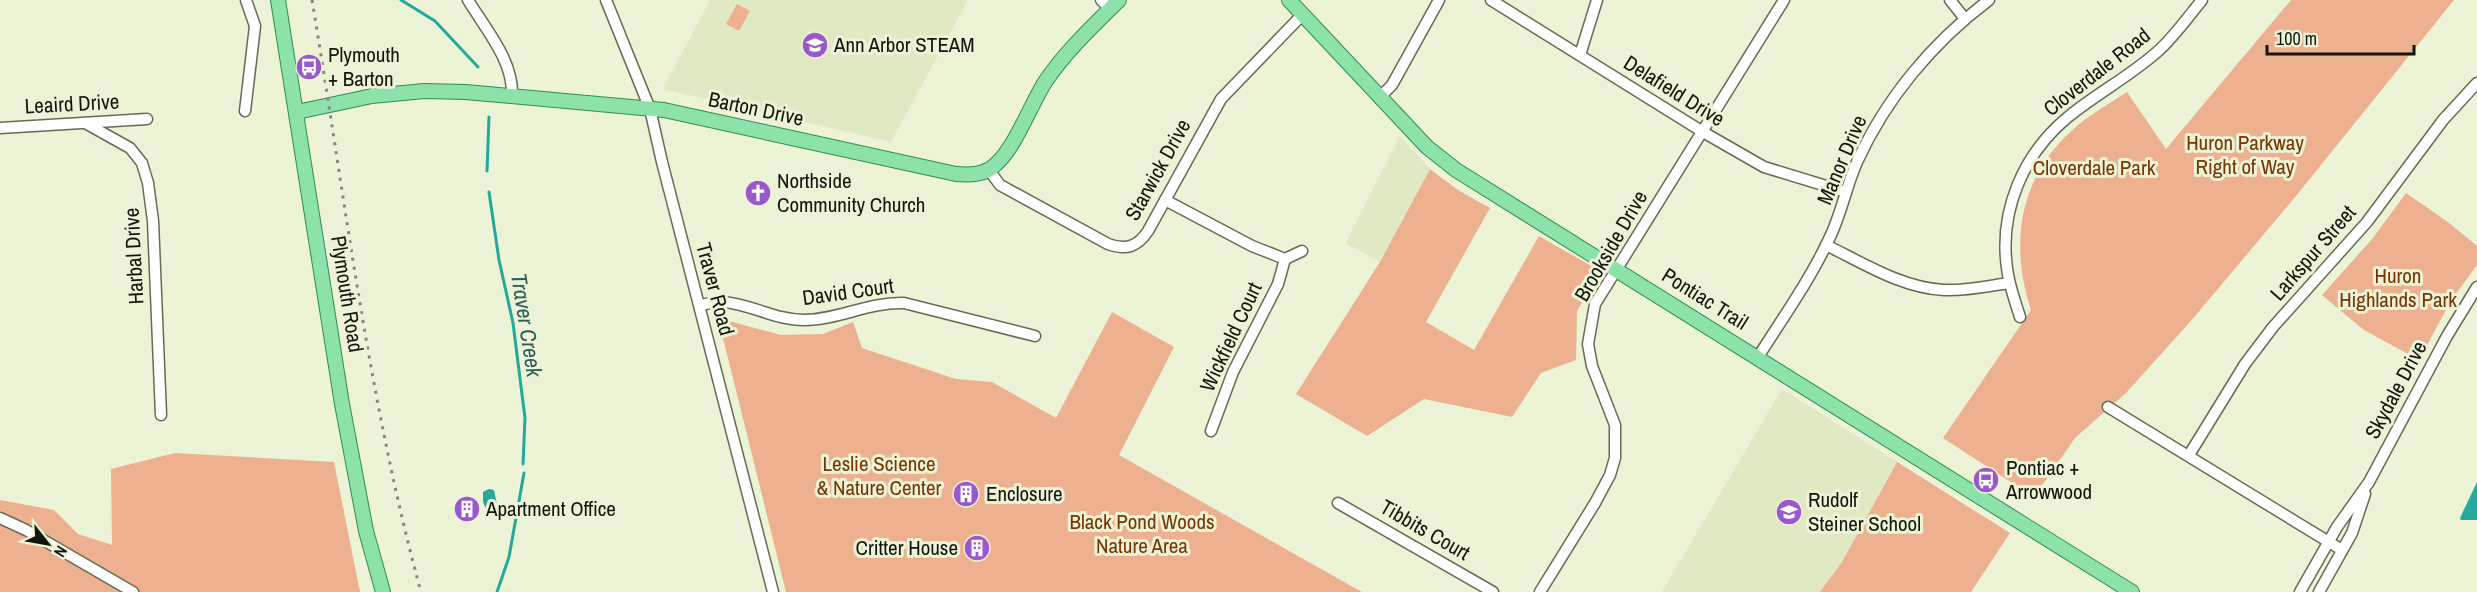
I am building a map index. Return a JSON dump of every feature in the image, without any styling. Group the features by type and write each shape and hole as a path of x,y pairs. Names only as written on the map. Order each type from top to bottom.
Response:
{"main road":[{"name":"Plymouth Road","path":"278,0 342,404 364,521 383,592"},
{"name":"Pontiac Trail","path":"1289,0 1441,160 2132,592"},
{"path":"989,170 1006,151 1038,94 1059,63 1110,3"},
{"name":"Barton Drive","path":"297,112 347,100 398,92 460,92 664,110 956,174 976,174 989,170"}],"street":[{"path":"245,111 255,26 246,0"},
{"path":"468,0 507,63 513,83 512,97"},
{"name":"Traver Road","path":"606,0 650,109 773,592"},
{"path":"1380,98 1392,85 1439,0"},
{"name":"Delafield Drive","path":"1491,0 1703,132 1764,167 1846,192"},
{"path":"1580,55 1597,0"},
{"name":"Brookside Drive","path":"1540,592 1611,475 1615,458 1615,424 1592,366 1588,344 1595,304 1784,0"},
{"path":"1950,0 1965,19"},
{"name":"Manor Drive","path":"1758,357 1826,245 1863,151 1896,93 1923,60 1965,19 1989,0"},
{"name":"Cloverdale Road","path":"2019,317 2009,283 2005,251 2007,221 2018,181 2045,139 2067,117 2158,51 2202,0"},
{"name":"Starwick Drive","path":"989,170 1000,185 1119,248 1129,248 1140,241 1166,200 1221,99 1303,14"},
{"name":"Larkspur Street","path":"2188,455 2245,364 2273,327 2367,222 2443,120 2477,83"},
{"name":"Leaird Drive","path":"0,128 147,119"},
{"name":"Harbal Drive","path":"87,124 130,148 142,163 148,183 153,221 161,415"},
{"path":"1166,200 1252,246 1284,259 1302,251"},
{"path":"1826,245 1897,279 1922,287 1957,290 2009,283"},
{"name":"Wickfield Court","path":"1211,431 1233,372 1278,284 1284,259"},
{"name":"Skydale Drive","path":"2300,592 2328,542 2369,482 2447,336 2477,287"},
{"name":"David Court","path":"700,306 724,302 765,314 815,320 885,302 904,303 1035,336"},
{"path":"2108,407 2342,550"},
{"name":"Skydale Drive","path":"2319,592 2352,533 2369,482"},
{"name":"Tibbits Court","path":"1338,503 1493,592"},
{"path":"0,518 26,530 133,592"}],"shaded area":[{"name":"Ann Arbor STEAM","path":"710,0 968,0 891,142 663,89"},
{"path":"1400,136 1430,169 1380,262 1346,243"},
{"name":"Rudolf Steiner School","path":"1782,389 1897,462 1842,562 1820,592 1662,592"}],"green space":[{"name":"Huron Parkway Right of Way","path":"2291,0 2454,0 2296,196 2190,322 2126,393 2075,438 2034,497 1943,438 2031,310 2021,264 2020,241 2022,219 2036,177 2048,157 2071,131 2127,92 2166,149"},
{"path":"737,4 750,11 739,31 726,24"},
{"path":"1430,169 1458,190 1490,208 1426,322 1474,350 1539,236 1600,271 1577,311 1576,360 1541,373 1512,417 1424,399 1367,436 1296,394 1380,262"},
{"name":"Huron Highlands Park","path":"2406,193 2448,222 2477,246 2477,265 2452,299 2419,360 2364,330 2322,295 2373,238"},
{"name":"Leslie Science & Nature Center","path":"1112,312 1174,347 1119,455 1362,592 786,592 718,318 781,335 823,334 853,322 862,348 956,379 992,382 1056,418"},
{"path":"175,453 334,462 360,592 0,592 0,500 54,510 78,534 112,545 111,469"},
{"path":"1897,462 2010,533 1971,592 1820,592 1842,562"}],"water":[{"path":"2477,482 2477,520 2461,520 2460,518"},
{"path":"489,489 494,490 499,514 489,516 483,502 483,492"}],"waterway":[{"name":"Traver Creek","path":"401,0 435,21 478,67"},
{"name":"Traver Creek","path":"487,171 489,117"},
{"name":"Traver Creek","path":"489,192 499,260 513,323 525,418 523,464"},
{"name":"Traver Creek","path":"497,592 509,557 524,473"}],"railway":[{"path":"312,0 372,372 402,519 421,592"}],"place":[{"name":"Ann Arbor STEAM","path":"815,45"},
{"name":"Plymouth + Barton","path":"309,67"},
{"name":"Northside Community Church","path":"758,193"},
{"name":"Pontiac + Arrowwood","path":"1986,480"},
{"name":"Enclosure","path":"966,494"},
{"name":"Apartment Office","path":"467,509"},
{"name":"Rudolf Steiner School","path":"1789,512"},
{"name":"Critter House","path":"977,548"}],"park label":[{"name":"Cloverdale Park","path":"2094,168"},
{"name":"Black Pond Woods Nature Area","path":"1142,534"}]}
